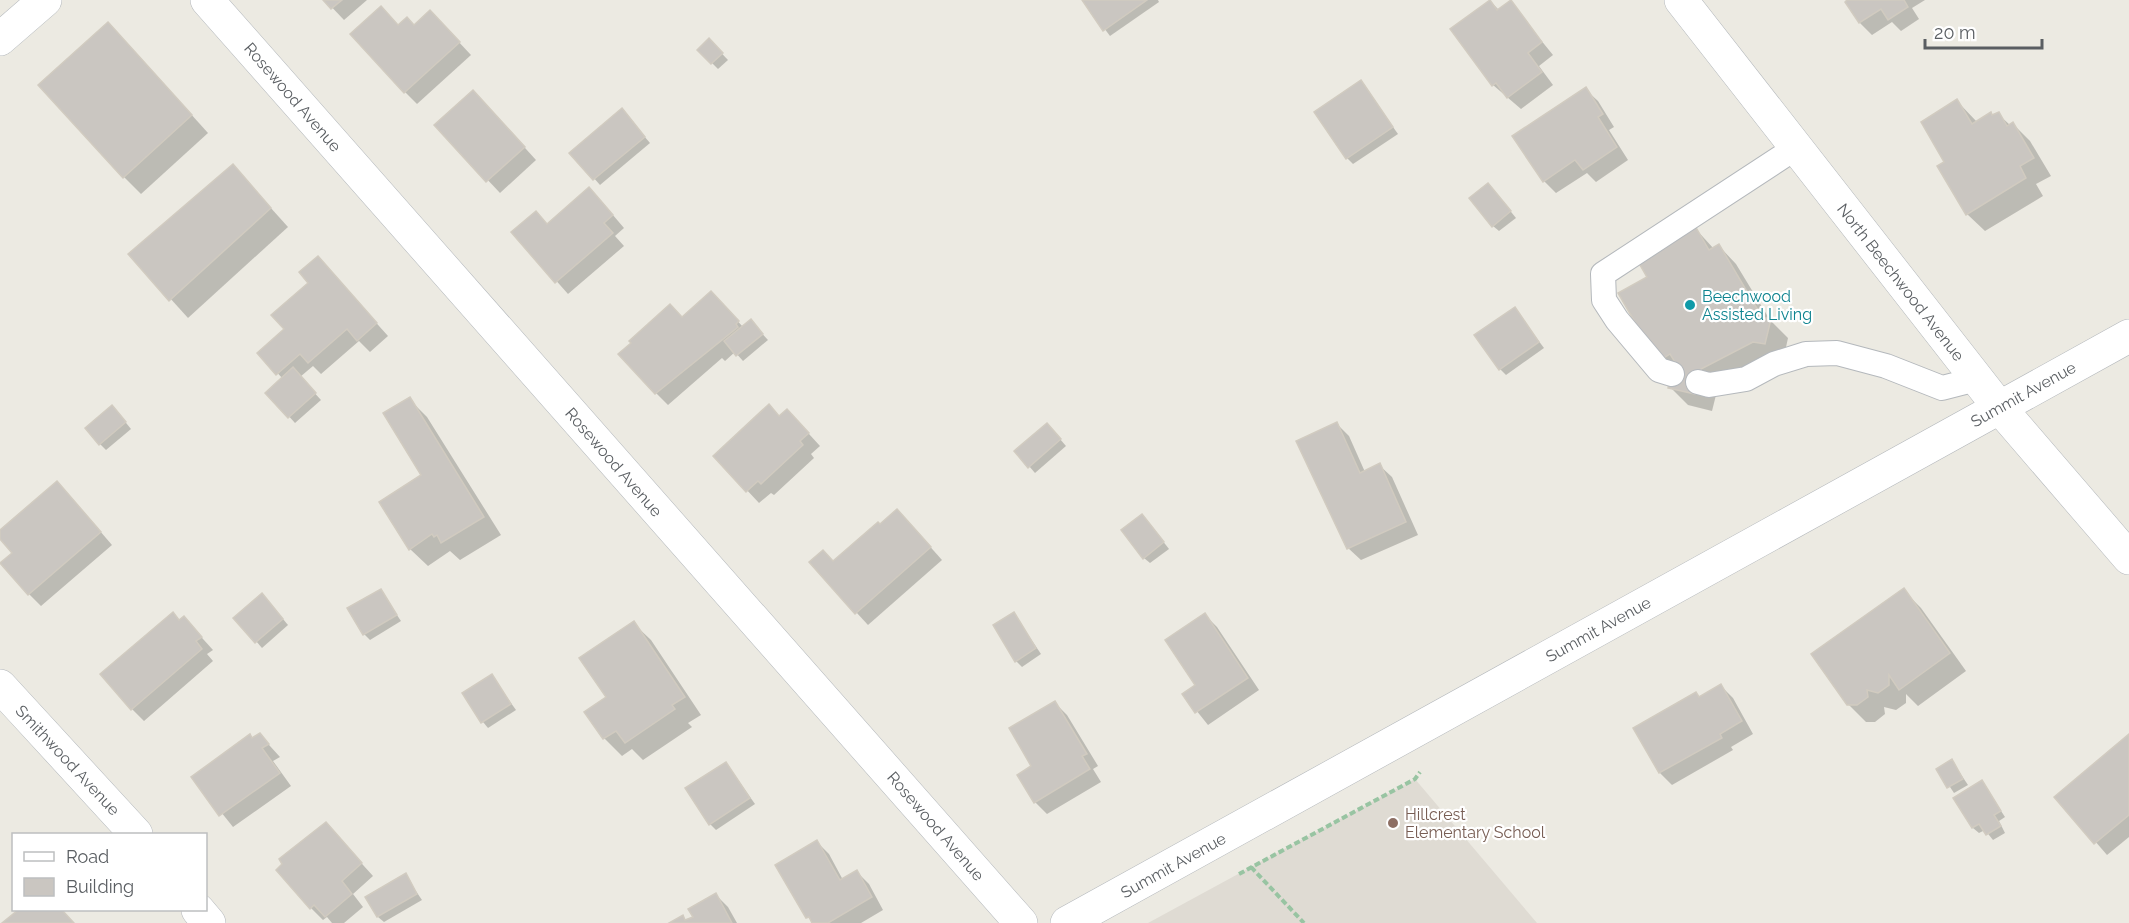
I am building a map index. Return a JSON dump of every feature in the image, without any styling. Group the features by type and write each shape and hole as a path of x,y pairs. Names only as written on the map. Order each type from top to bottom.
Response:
{"street":[{"path":"0,39 45,0"},
{"name":"Rosewood Avenue","path":"207,0 1021,923"},
{"name":"North Beechwood Avenue","path":"1681,0 1999,407 2129,558"},
{"name":"Summit Avenue","path":"1067,923 2129,336"},
{"name":"Smithwood Avenue","path":"0,686 135,833"},
{"path":"200,911 209,923"}],"lane":[{"path":"1672,374 1659,370 1617,320 1604,300 1603,274 1797,147"},
{"path":"1698,382 1709,385 1746,379 1774,364 1806,354 1837,353 1886,366 1942,388 1977,379"}],"path":[{"path":"1251,867 1304,923"}],"shaded area":[{"name":"Hillcrest Elementary School","path":"1415,779 1537,923 1148,923 1251,867"}],"building":[{"path":"323,0 342,0 331,9"},
{"path":"1082,0 1147,0 1103,31"},
{"path":"1490,0 1497,10 1511,0 1542,42 1528,53 1542,72 1507,98 1496,83 1492,86 1450,29"},
{"path":"1847,0 1904,0 1908,7 1888,20 1881,9 1859,23 1845,2"},
{"path":"381,6 398,25 407,17 414,25 430,10 460,42 404,93 350,34"},
{"path":"108,22 192,115 123,178 38,85"},
{"path":"709,38 723,53 711,64 697,50"},
{"path":"1361,80 1393,127 1346,159 1314,112"},
{"path":"1586,87 1603,114 1598,117 1617,147 1583,170 1575,160 1543,182 1512,136"},
{"path":"473,90 525,147 486,182 434,125"},
{"path":"1957,99 1972,124 1991,112 1992,115 1999,112 2007,126 2013,122 2034,158 2020,166 2026,178 1966,215 1937,166 1944,162 1921,122"},
{"path":"622,108 645,137 593,180 569,153"},
{"path":"233,164 271,208 169,301 128,254"},
{"path":"1488,183 1511,211 1492,227 1469,198"},
{"path":"589,187 613,215 604,223 613,233 555,283 511,232 536,211 547,224"},
{"name":"Beechwood Assisted Living","path":"1694,224 1709,250 1719,244 1762,317 1771,319 1765,344 1753,342 1701,369 1695,394 1668,388 1675,362 1670,354 1658,362 1618,293 1647,277 1636,258"},
{"path":"318,256 377,323 357,341 347,329 308,363 300,354 276,375 257,353 284,329 271,315 308,283 299,272"},
{"path":"711,291 739,321 736,324 738,327 655,394 618,354 670,304 682,317"},
{"path":"1515,307 1539,342 1499,370 1474,335"},
{"path":"751,319 763,334 736,356 724,341"},
{"path":"293,367 316,393 288,418 265,393"},
{"path":"410,397 484,517 441,543 437,535 434,537 432,534 409,550 379,502 421,475 383,413"},
{"path":"769,404 779,416 787,409 809,433 800,441 803,445 761,484 758,481 746,492 713,456"},
{"path":"112,405 126,422 99,445 85,428"},
{"path":"1337,422 1360,473 1380,463 1406,522 1347,549 1296,441"},
{"path":"1047,423 1061,439 1028,468 1014,451"},
{"path":"57,481 101,532 28,595 0,563 12,553 0,539 0,530"},
{"path":"897,509 931,547 855,614 809,562 823,550 833,561 878,522 880,524"},
{"path":"1142,514 1164,542 1143,559 1121,530"},
{"path":"1904,588 1950,653 1899,690 1889,675 1889,685 1878,693 1867,690 1868,697 1857,705 1847,705 1811,654"},
{"path":"381,589 397,615 363,635 347,608"},
{"path":"262,593 283,619 255,643 233,618"},
{"path":"173,612 179,620 184,616 202,637 196,641 202,649 131,710 100,674"},
{"path":"1014,612 1036,648 1015,662 993,625"},
{"path":"1205,613 1248,678 1195,713 1182,694 1195,685 1165,640"},
{"path":"634,621 685,697 672,705 675,709 625,743 616,731 603,739 584,712 606,697 579,658"},
{"path":"492,674 511,704 481,723 462,693"},
{"path":"1721,684 1742,721 1720,734 1722,738 1659,773 1633,728 1696,692 1699,697"},
{"path":"1055,701 1087,754 1082,756 1090,769 1034,803 1017,775 1031,766 1009,728"},
{"path":"260,733 269,744 262,748 280,773 219,816 191,777 250,734 252,738"},
{"path":"2129,734 2129,815 2094,844 2054,797"},
{"path":"1952,759 1963,779 1947,788 1936,769"},
{"path":"726,762 750,798 709,825 685,788"},
{"path":"1982,780 2001,811 1994,815 2001,826 1986,835 1979,824 1972,828 1953,798"},
{"path":"326,822 362,863 342,881 352,894 325,917 314,905 310,909 276,870 282,864 279,859"},
{"path":"817,840 840,880 857,870 872,897 828,923 812,923 809,917 806,918 775,865"},
{"path":"406,873 417,894 377,917 365,897"},
{"path":"716,893 732,923 669,923 683,915 685,920 693,917 688,909"},
{"path":"17,911 63,911 74,923 2,923"}],"place":[{"name":"Beechwood Assisted Living","path":"1690,305"},
{"name":"Hillcrest Elementary School","path":"1393,823"}]}
